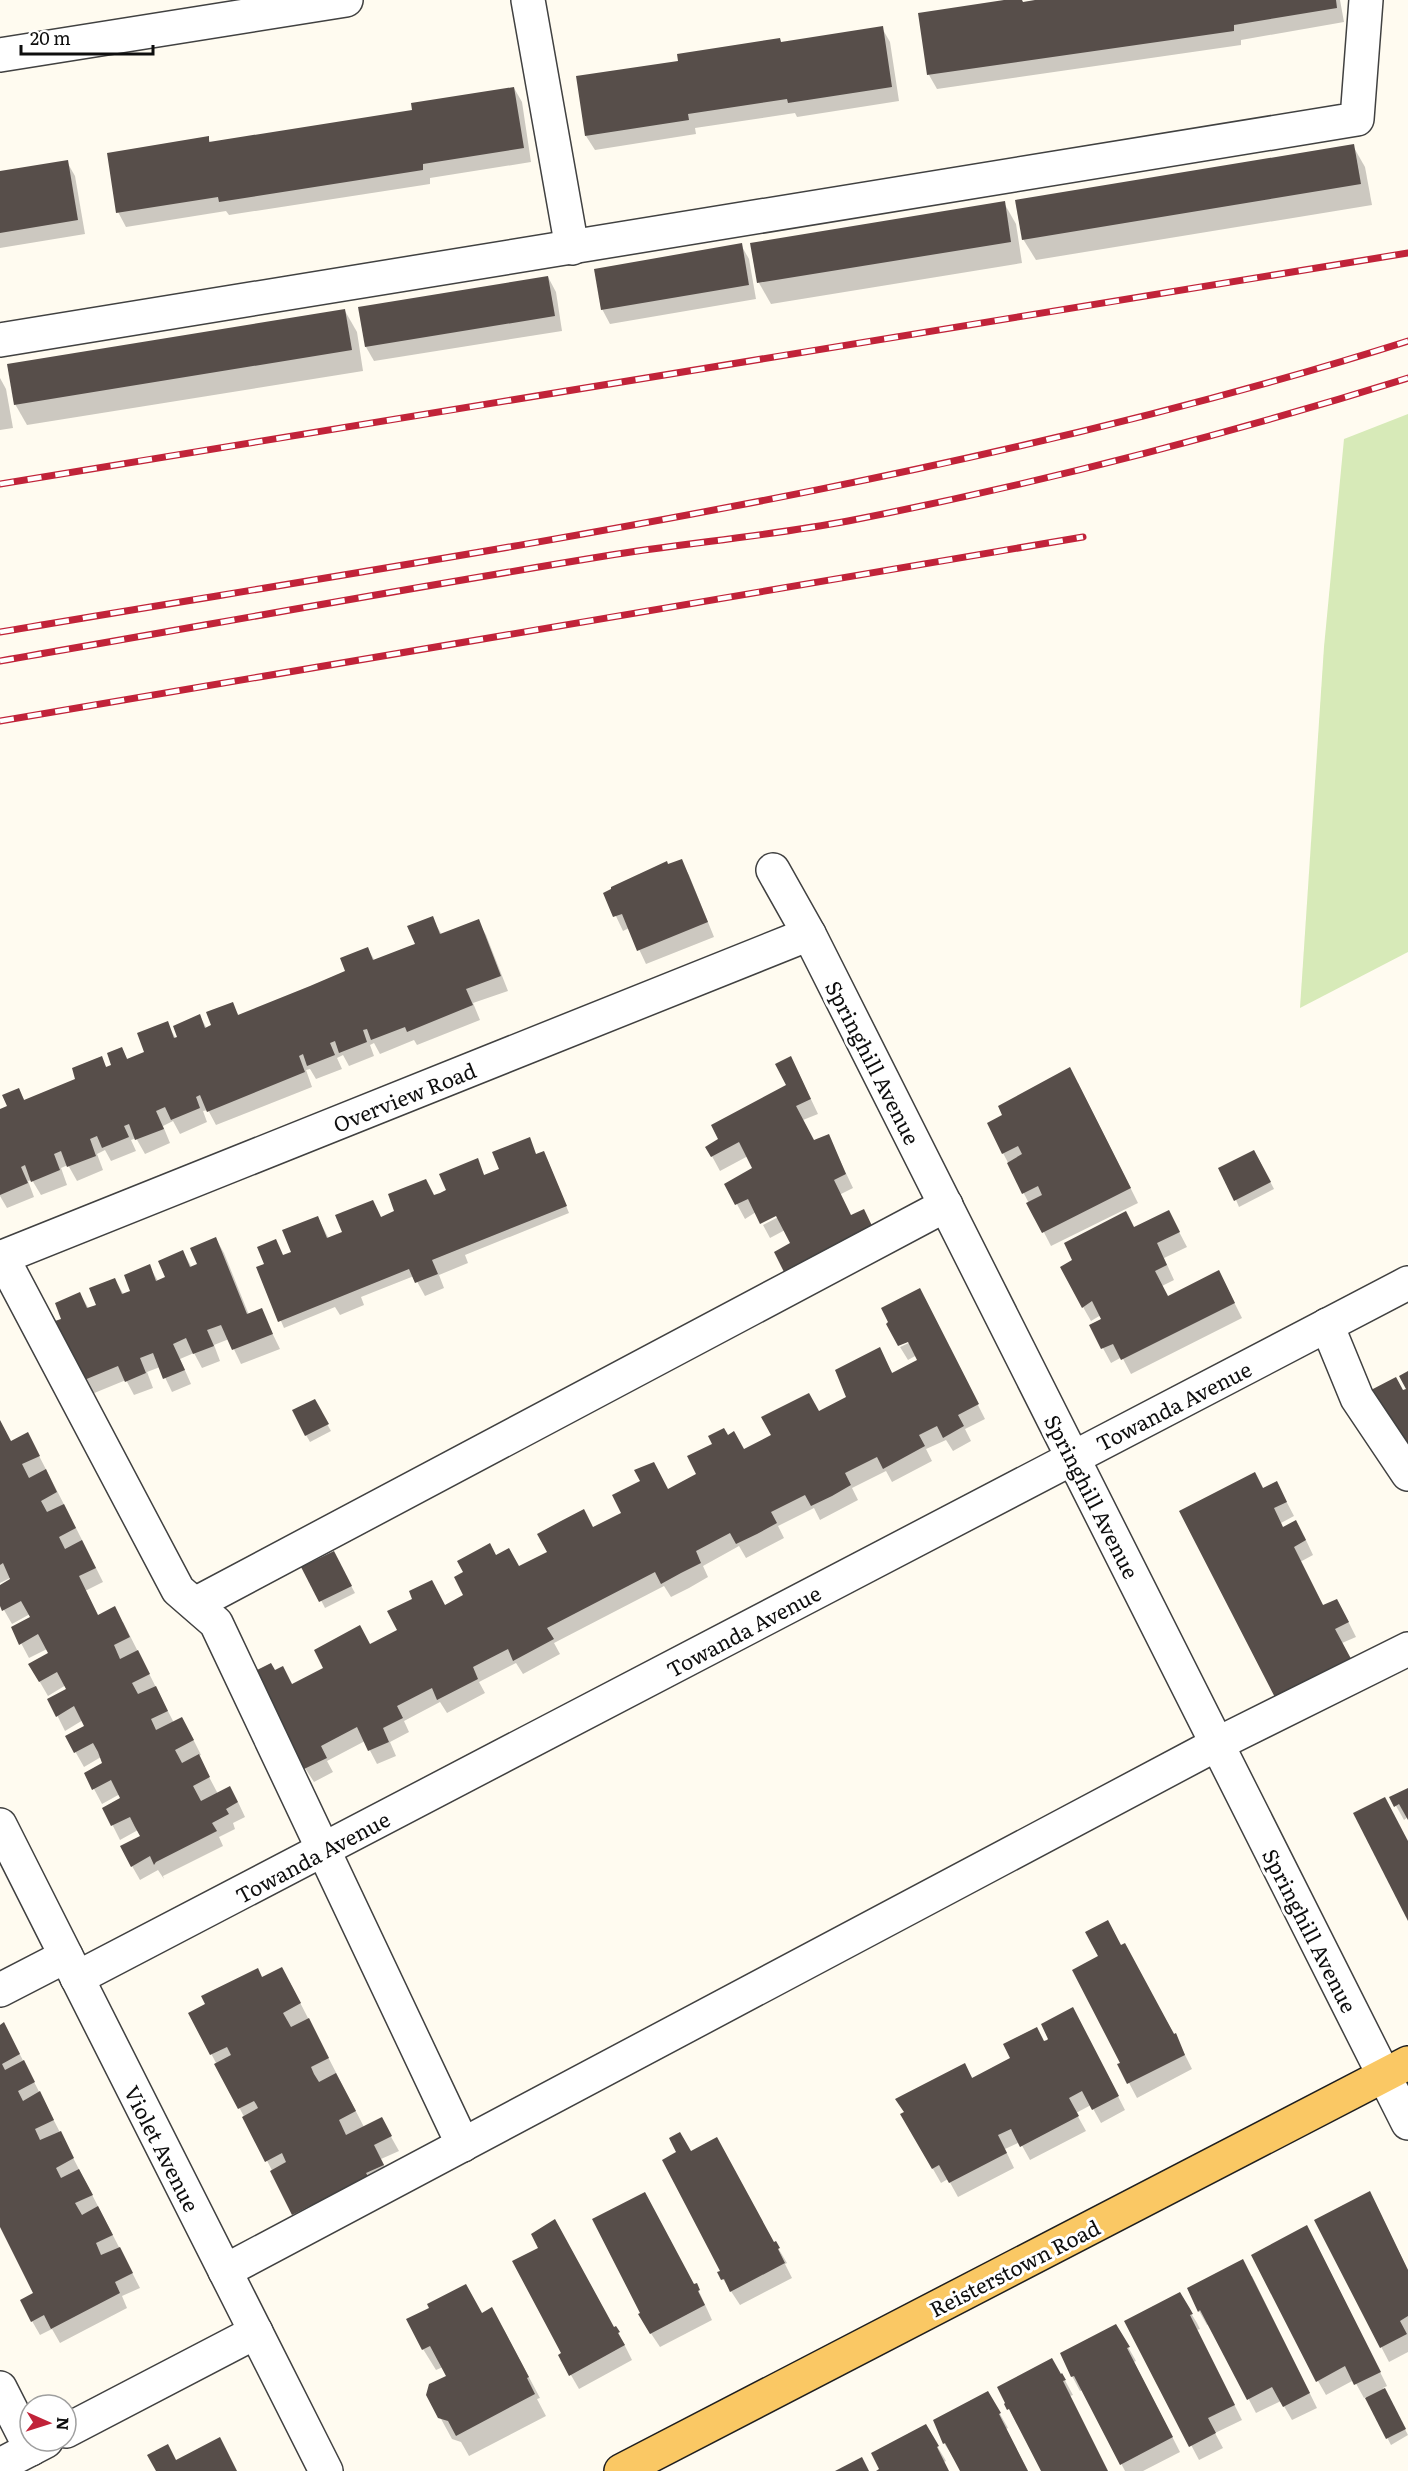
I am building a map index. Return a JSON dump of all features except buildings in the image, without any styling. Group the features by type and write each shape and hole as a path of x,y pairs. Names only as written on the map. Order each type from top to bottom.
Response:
{"main road":[{"name":"Reisterstown Road","path":"621,2471 1396,2069"}],"street":[{"path":"0,56 346,0"},
{"path":"528,0 573,248"},
{"path":"0,340 1357,119 1366,0"},
{"name":"Springhill Avenue","path":"773,870 809,934 1217,1744 1396,2069 1408,2123"},
{"name":"Overview Road","path":"1,1257 809,934"},
{"path":"195,1604 946,1205"},
{"path":"1,1257 178,1590 216,1623 463,2145"},
{"name":"Towanda Avenue","path":"0,1990 72,1967 324,1850 1408,1283"},
{"path":"1327,1326 1357,1398 1408,1474"},
{"path":"225,2271 1217,1744 1408,1649"},
{"name":"Violet Avenue","path":"0,1825 326,2471"},
{"path":"78,2425 255,2332"},
{"path":"0,2388 18,2414"},
{"path":"0,2465 23,2453"}],"green space":[{"path":"1408,414 1408,952 1300,1008 1324,647 1344,439"}],"railway":[{"path":"0,484 1408,253"},
{"path":"0,632 532,543 886,476 1061,436 1235,392 1408,341"},
{"path":"0,661 378,594 605,556 788,531 919,507 1060,475 1200,439 1408,378"},
{"path":"0,721 1083,537"}]}
